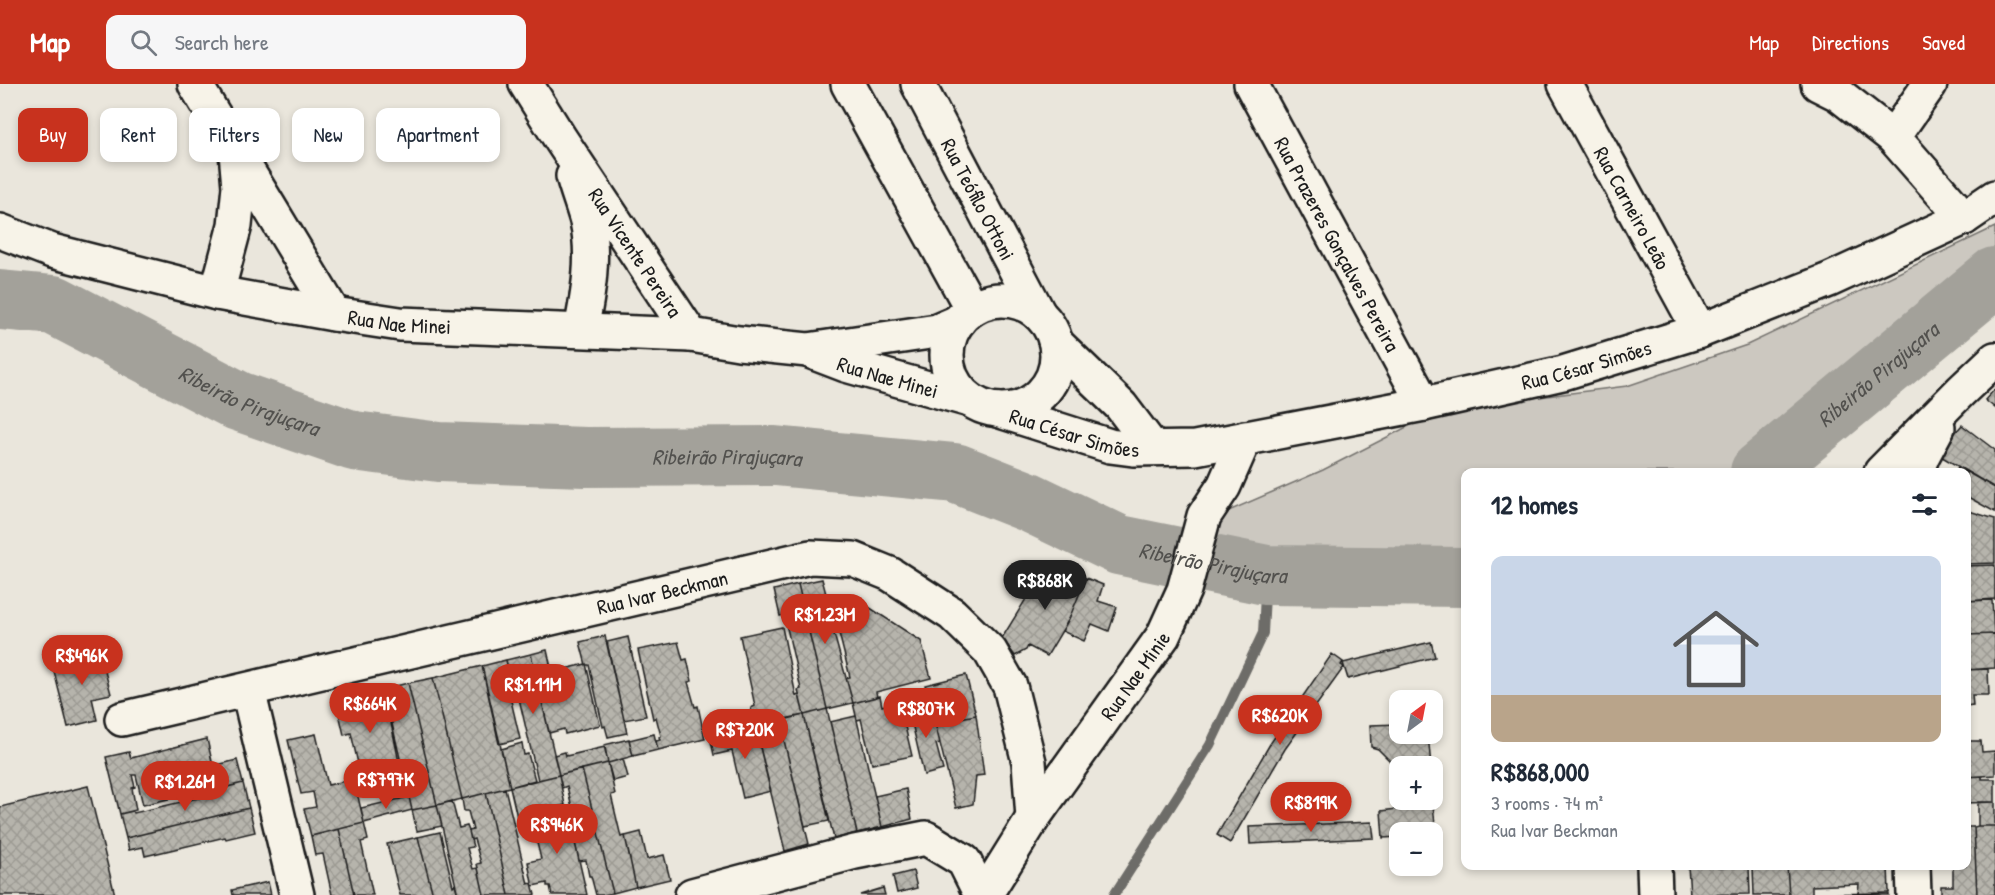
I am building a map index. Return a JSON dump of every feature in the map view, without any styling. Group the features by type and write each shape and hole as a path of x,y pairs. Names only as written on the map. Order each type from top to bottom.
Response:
{"street":[{"path":"195,84 210,108"},
{"name":"Rua Vicente Pereira","path":"526,84 691,335"},
{"path":"848,84 965,315"},
{"name":"Rua Teófilo Ottoni","path":"918,84 1039,314"},
{"name":"Rua Prazeres Gonçalves Pereira","path":"1251,84 1424,404"},
{"name":"Rua Carneiro Leão","path":"1565,84 1700,331"},
{"path":"1818,84 1838,94 1893,137 1964,218"},
{"path":"1893,137 1929,84"},
{"name":"Rua Vicente Pereira","path":"561,140 587,223 590,252 589,290 581,330"},
{"path":"217,293 235,225 239,187 236,162"},
{"path":"243,162 334,315"},
{"name":"Rua César Simões","path":"983,405 1110,446 1133,449 1195,448 1424,404 1563,373 1700,331 1829,280 1964,218 1995,197"},
{"name":"Rua Nae Minei","path":"0,231 52,251 217,293 334,315 400,324 691,335 739,343 808,350 937,331 965,315"},
{"path":"1007,300 1024,304 1039,314 1050,327 1056,343 1058,360 1053,376 1044,392 1031,403 1015,410 983,405 957,387 949,372 947,355 950,337 965,315 990,301 1007,300"},
{"name":"Rua César Simões","path":"1056,343 1121,406 1152,447"},
{"name":"Rua Nae Minei","path":"808,350 846,365 983,405"},
{"path":"1885,468 1995,359"},
{"path":"1918,468 1943,416 1961,391"},
{"name":"Rua Nae Minie","path":"1203,519 1224,486 1245,438"},
{"name":"Rua Nae Minie","path":"1033,818 1163,636 1184,590 1203,519 1202,472 1195,448"},
{"name":"Rua Ivar Beckman","path":"122,719 810,557 852,559 890,574 952,614 990,651 1010,686 1029,762 1033,818"},
{"path":"248,690 297,895"},
{"path":"692,895 855,852 926,838 964,861 983,895 1033,818"},
{"path":"1654,870 1655,895"},
{"path":"1913,870 1914,895"}],"shaded area":[{"path":"1995,227 1995,254 1837,408 1748,468 1461,468 1461,574 1303,561 1213,565 1208,520 1323,470 1442,409 1627,386 1747,345"}],"building":[{"path":"1995,389 1995,408 1985,400"},
{"path":"1962,425 1995,450 1995,488 1971,474 1971,468 1961,468 1942,457 1954,434"},
{"path":"1971,474 1995,488 1995,512 1971,499"},
{"path":"1971,512 1995,519 1995,563 1971,564"},
{"path":"1044,563 1086,578 1069,619 1047,656 1028,646 1026,650 1015,656 1002,638 1026,599"},
{"path":"1995,565 1995,599 1971,601 1971,566"},
{"path":"1086,578 1103,585 1098,601 1117,607 1109,631 1092,624 1084,641 1062,631"},
{"path":"822,579 829,605 826,605 853,703 827,709 798,584"},
{"path":"798,584 827,709 804,715 798,690 801,689 784,615 780,616 774,590"},
{"path":"1992,600 1994,634 1971,635 1971,601"},
{"path":"861,602 921,641 931,678 876,692 877,697 853,703 846,678 850,677 833,609"},
{"path":"782,627 796,696 799,695 804,715 755,727 751,708 755,706 740,636"},
{"path":"1995,634 1995,668 1971,670 1971,635"},
{"path":"605,636 627,733 608,737 605,726 603,727 589,665 586,665 580,642"},
{"path":"628,637 646,716 624,720 607,642"},
{"path":"678,642 683,660 687,659 692,681 688,682 695,707 698,706 705,739 658,750 656,741 660,740 661,736 656,717 653,719 638,650"},
{"path":"1431,642 1435,657 1348,679 1343,663"},
{"path":"98,645 111,694 92,698 97,720 68,727 53,667 84,659 81,650"},
{"path":"547,650 552,672 586,664 600,725 565,734 564,729 549,733 531,654"},
{"path":"531,654 559,775 538,780 517,690 513,691 506,660"},
{"path":"1332,654 1343,662 1341,665 1344,667 1285,749 1230,843 1217,835 1270,744"},
{"path":"506,660 513,691 509,692 520,739 499,744 482,666"},
{"path":"482,666 510,787 462,799 433,678"},
{"path":"1988,669 1989,695 1972,695 1973,705 1971,705 1971,670"},
{"path":"966,675 976,715 935,723 925,685"},
{"path":"433,678 462,799 437,805 408,683"},
{"path":"408,683 437,805 412,810 384,689"},
{"path":"384,689 401,772 362,781 351,733 344,735 336,700"},
{"path":"880,696 882,706 899,701 912,756 872,764 861,719 857,720 853,703"},
{"path":"930,704 940,743 936,744 943,770 924,775 909,710"},
{"path":"827,709 857,833 834,839 804,715"},
{"path":"804,715 829,821 805,826 779,720"},
{"path":"976,715 984,775 976,776 973,804 956,808 935,723"},
{"path":"856,716 882,827 857,833 830,722"},
{"path":"779,720 809,844 785,851 755,727"},
{"path":"1389,724 1389,744 1429,744 1430,756 1389,756 1389,760 1378,749 1371,747 1370,725"},
{"path":"755,727 771,791 743,798 732,751 714,755 710,737"},
{"path":"316,734 328,785 354,779 364,823 311,836 304,809 316,807 313,792 301,794 288,740"},
{"path":"654,734 658,750 633,756 629,740"},
{"path":"207,739 213,766 237,760 243,783 186,798 185,795 143,805 136,775 132,775 136,810 120,814 106,757 129,752 131,758"},
{"path":"629,739 633,756 608,763 604,745"},
{"path":"1971,741 1981,741 1982,752 1995,751 1995,775 1971,777"},
{"path":"522,743 524,755 528,754 535,780 510,787 501,749"},
{"path":"605,747 608,763 559,775 554,755 565,752 566,756"},
{"path":"623,759 628,777 613,781 608,763"},
{"path":"608,763 615,794 611,795 621,837 625,836 636,887 613,893 582,769"},
{"path":"582,769 613,893 604,895 596,895 586,860 579,861 574,838 579,837 567,786 562,788 559,775"},
{"path":"559,775 565,805 549,809 548,805 521,811 522,816 517,817 510,787"},
{"path":"1971,777 1995,779 1995,802 1971,803"},
{"path":"243,783 249,808 126,838 120,814 133,811 134,813 220,793 219,789"},
{"path":"88,786 115,895 0,895 0,807"},
{"path":"505,788 528,884 532,883 535,895 509,895 486,793"},
{"path":"906,789 912,819 882,827 875,796"},
{"path":"486,793 509,895 484,895 477,864 481,863 474,839 471,840 469,831 473,830 468,811 464,811 462,799"},
{"path":"409,797 412,810 364,823 361,808"},
{"path":"452,801 459,828 467,826 469,831 473,847 467,848 473,869 478,868 484,895 458,895 437,805"},
{"path":"1978,802 1995,802 1995,826 1978,826"},
{"path":"437,805 442,826 417,831 412,810"},
{"path":"565,805 587,895 552,895 547,883 533,886 532,883 528,862 541,859 531,819 550,814 549,809"},
{"path":"249,808 255,832 145,856 143,847 129,850 126,838"},
{"path":"1434,810 1435,822 1389,822 1389,838 1383,838 1381,811"},
{"path":"1372,822 1374,838 1250,844 1249,827"},
{"path":"364,823 368,840 361,842 373,895 354,895 339,829"},
{"path":"1995,826 1995,895 1977,895 1974,827"},
{"path":"1971,827 1974,827 1977,895 1941,895 1941,886 1953,886 1953,870 1971,870"},
{"path":"339,829 354,895 332,895 323,854 315,855 311,836"},
{"path":"440,832 453,886 455,884 458,895 433,895 418,837"},
{"path":"641,832 647,859 664,855 670,879 636,887 625,836"},
{"path":"418,837 433,895 400,895 387,844"},
{"path":"1688,870 1749,870 1750,894 1690,895"},
{"path":"1753,870 1787,870 1789,895 1754,895"},
{"path":"1787,870 1888,870 1889,893 1858,894 1859,884 1812,886 1812,895 1789,895"},
{"path":"913,871 917,888 897,893 893,876"},
{"path":"268,882 271,895 233,895 232,890"},
{"path":"883,888 885,895 860,895"},
{"path":"1889,893 1889,895 1814,895 1814,894"}],"waterway":[{"name":"Ribeirão Pirajuçara","path":"1765,468 1995,277"},
{"name":"Ribeirão Pirajuçara","path":"0,300 54,305 238,401 354,441 439,452 586,457 775,456 955,473 1029,502 1119,545 1266,575 1461,577"},
{"path":"1114,895 1210,745 1263,633 1266,575"}]}
